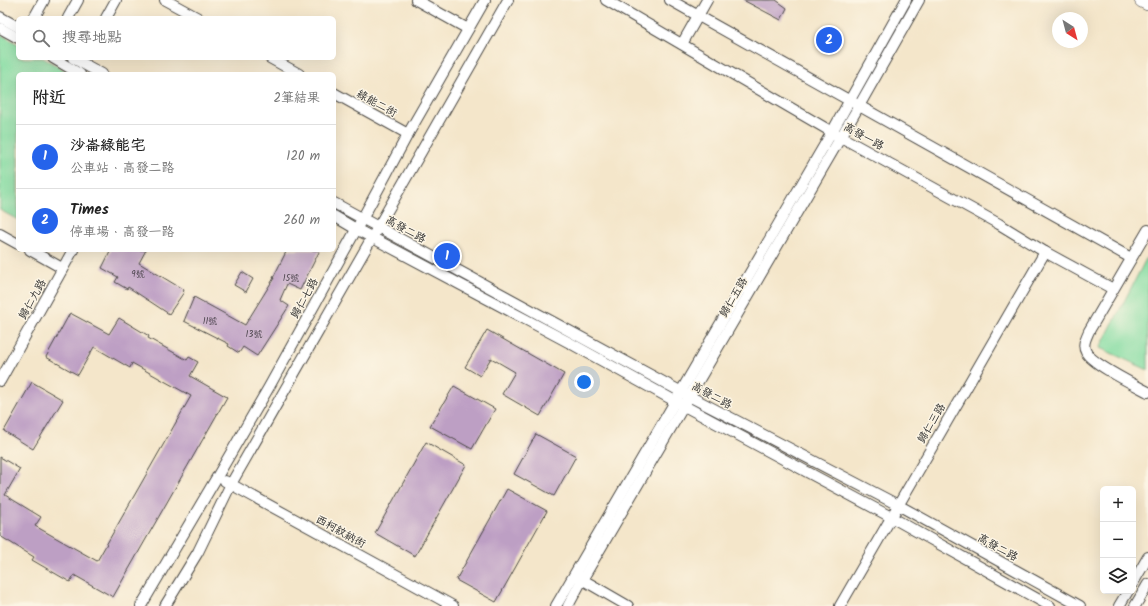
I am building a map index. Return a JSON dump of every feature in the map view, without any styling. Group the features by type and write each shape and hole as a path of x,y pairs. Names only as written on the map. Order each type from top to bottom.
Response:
{"main road":[{"path":"1142,0 1148,3"}],"street":[{"path":"35,16 44,0"},
{"path":"69,16 78,0"},
{"path":"107,16 116,0"},
{"path":"165,0 194,16"},
{"path":"416,0 468,29"},
{"name":"歸仁七路","path":"141,606 218,477 408,134 485,0"},
{"path":"165,606 198,552 231,484 508,0"},
{"name":"高發一路","path":"606,0 836,135 999,224 1044,252 1113,290"},
{"path":"670,0 1131,258"},
{"path":"682,44 707,0"},
{"name":"歸仁五路","path":"836,135 849,100 906,0"},
{"name":"歸仁五路","path":"556,606 578,578 836,135 859,106 919,0"},
{"path":"0,17 16,26"},
{"path":"0,28 16,37"},
{"path":"60,60 97,72"},
{"path":"274,60 295,72"},
{"name":"綠能二街","path":"336,94 408,134"},
{"name":"高發二路","path":"336,204 685,394 898,505 1080,606"},
{"name":"高發二路","path":"336,217 372,238 570,343 679,404 891,517 1050,606"},
{"path":"1148,230 1089,331 1084,344 1086,352 1097,363 1148,392"},
{"path":"0,234 16,243"},
{"path":"34,252 62,268"},
{"name":"歸仁九路","path":"0,381 71,252"},
{"name":"歸仁三路","path":"840,606 1044,252"},
{"name":"西柯紋納街","path":"218,477 453,606"},
{"path":"1136,577 1148,557"},
{"path":"578,578 628,606"},
{"name":"歸仁五路","path":"568,606 578,578"},
{"path":"1135,606 1148,584"},
{"path":"1119,606 1126,594"}],"green space":[{"path":"0,34 16,43 16,60 46,60 68,72 16,72 16,219 0,210"},
{"path":"1148,255 1148,370 1100,348"}],"building":[{"path":"743,0 776,0 787,8 781,20"},
{"path":"110,252 145,252 139,263 184,290 184,292 169,314 128,287 127,289 115,282 118,277 102,268"},
{"path":"286,252 319,252 300,290 287,284 280,300 289,306 257,356 243,347 239,353 228,346 229,344 184,321 194,297 245,325 273,278"},
{"path":"242,272 253,279 246,292 234,285"},
{"path":"70,313 109,334 119,318 149,336 148,338 187,360 189,357 198,362 190,376 227,397 113,597 74,575 70,582 32,560 34,557 0,536 0,457 20,469 5,495 41,517 35,526 97,561 191,396 132,363 130,368 94,347 78,375 46,357"},
{"path":"487,330 564,374 540,416 502,394 515,372 491,358 480,376 465,367"},
{"path":"32,382 63,400 33,449 4,431"},
{"path":"454,386 495,409 472,449 430,426"},
{"path":"536,434 576,456 554,496 514,474"},
{"path":"426,442 466,465 415,556 375,533"},
{"path":"507,489 547,511 496,602 456,580"}],"place":[{"name":"Times","path":"829,40"},
{"name":"沙崙綠能宅","path":"447,256"}]}
